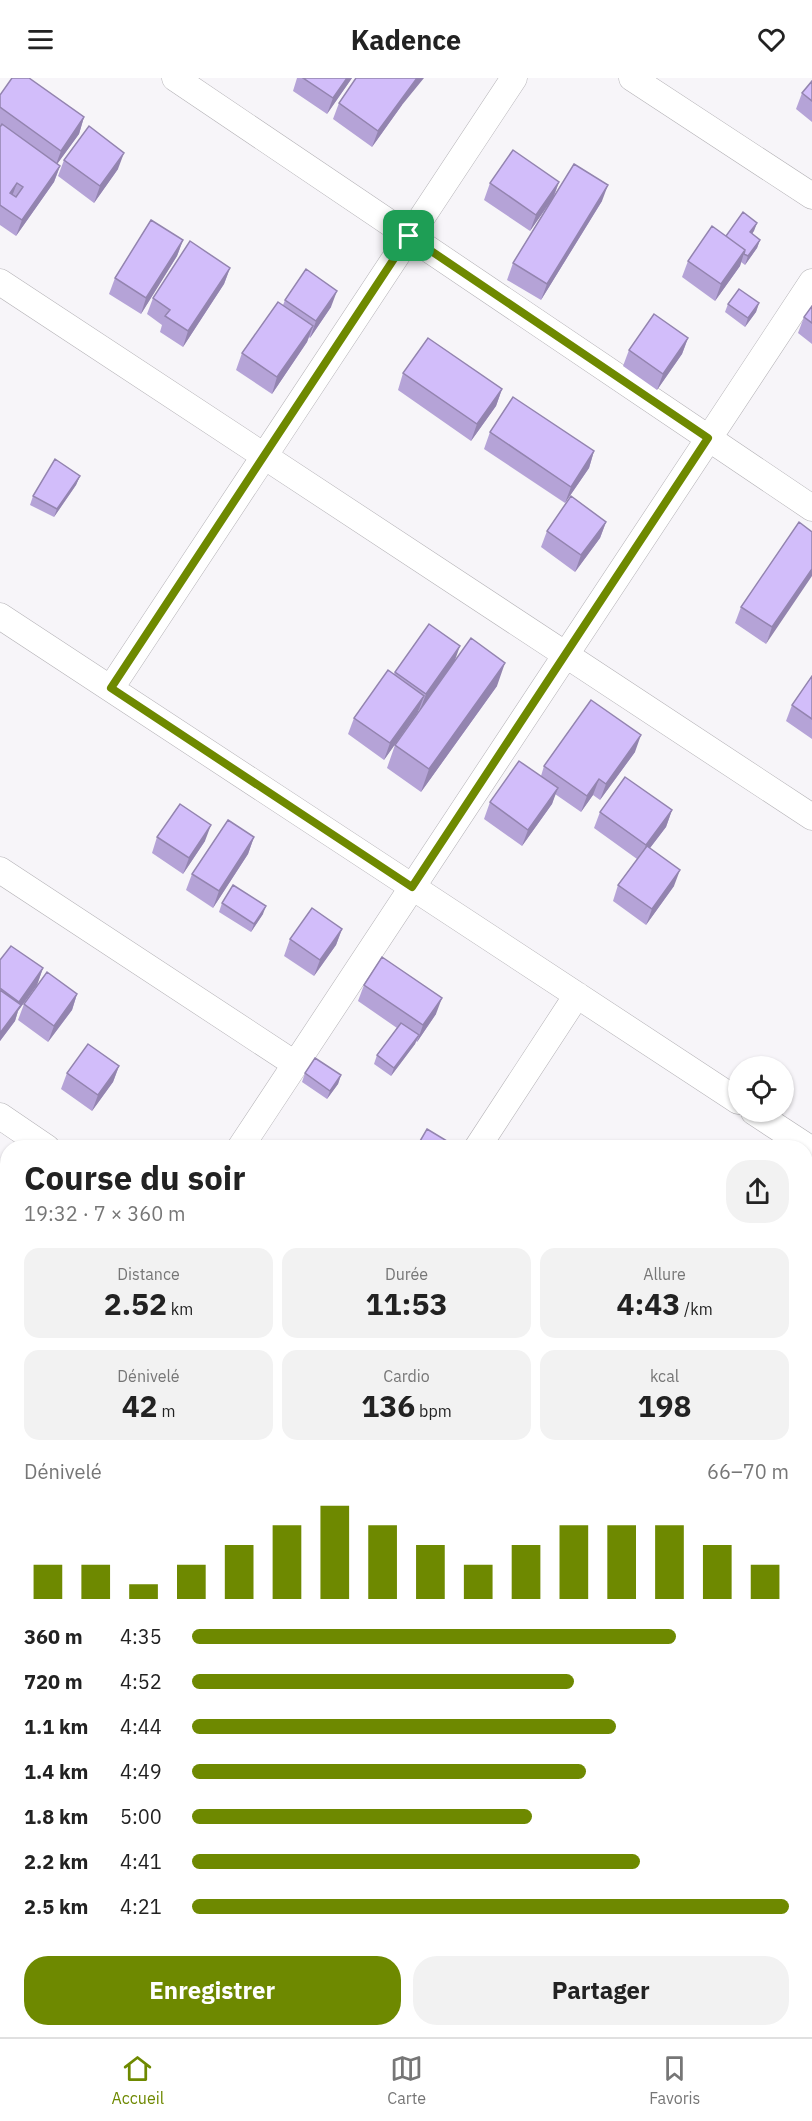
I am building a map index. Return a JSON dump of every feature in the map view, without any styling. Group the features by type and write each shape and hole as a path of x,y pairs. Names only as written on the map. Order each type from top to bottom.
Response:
{"street":[{"path":"175,78 812,508"},
{"path":"111,688 514,78"},
{"path":"632,78 812,196"},
{"path":"0,282 812,817"},
{"path":"245,1140 812,282"},
{"path":"0,616 728,1094"},
{"path":"0,870 295,1064"},
{"path":"482,1140 577,995"},
{"path":"0,1116 35,1140"},
{"path":"769,1122 797,1140"}],"building":[{"path":"12,78 29,78 84,117 61,151 0,107 0,95"},
{"path":"303,78 347,78 333,98"},
{"path":"356,78 417,78 378,131 339,103"},
{"path":"812,81 812,101 802,93"},
{"path":"2,124 60,166 22,220 0,205 0,127","holes":["17,183 23,187 16,197 10,193"]},
{"path":"89,126 124,153 100,186 64,160"},
{"path":"513,150 559,182 536,215 490,183"},
{"path":"574,164 608,185 547,284 513,263"},
{"path":"743,212 757,223 750,232 760,240 748,256 744,254 745,250 726,236"},
{"path":"151,220 183,240 146,298 115,278"},
{"path":"712,226 745,250 721,284 688,261"},
{"path":"190,241 230,268 188,331 165,316 170,310 153,298"},
{"path":"306,269 337,291 316,321 285,300"},
{"path":"739,289 759,303 748,318 728,304"},
{"path":"278,302 313,326 277,377 242,353"},
{"path":"812,306 812,323 804,317"},
{"path":"654,314 688,338 663,374 629,350"},
{"path":"428,338 502,389 477,424 403,373"},
{"path":"513,397 594,451 571,487 490,432"},
{"path":"55,459 80,476 57,509 33,496"},
{"path":"571,496 606,522 581,555 547,531"},
{"path":"799,522 812,532 812,569 772,627 741,607"},
{"path":"429,624 460,646 426,694 395,672"},
{"path":"471,638 505,663 429,769 395,745"},
{"path":"388,670 424,696 390,743 354,718"},
{"path":"812,676 812,719 792,705"},
{"path":"591,700 641,735 606,784 599,779 587,796 544,766"},
{"path":"519,761 558,788 528,830 490,802"},
{"path":"625,777 672,810 646,845 600,812"},
{"path":"180,804 211,825 189,858 157,837"},
{"path":"228,820 254,837 219,891 192,874"},
{"path":"647,846 680,870 652,909 618,885"},
{"path":"233,885 266,906 254,924 222,903"},
{"path":"312,908 342,929 320,960 290,939"},
{"path":"11,946 43,968 19,1002 0,988 0,960"},
{"path":"382,957 442,998 423,1025 364,985"},
{"path":"47,972 77,994 54,1026 24,1004"},
{"path":"0,990 21,1005 0,1033"},
{"path":"401,1023 419,1035 394,1068 377,1055"},
{"path":"88,1044 119,1066 98,1095 67,1073"},
{"path":"315,1058 341,1075 330,1091 305,1073"},
{"path":"427,1129 445,1140 421,1140"}],"route":[{"path":"409,236 708,438 412,887 111,688 409,236"}]}
